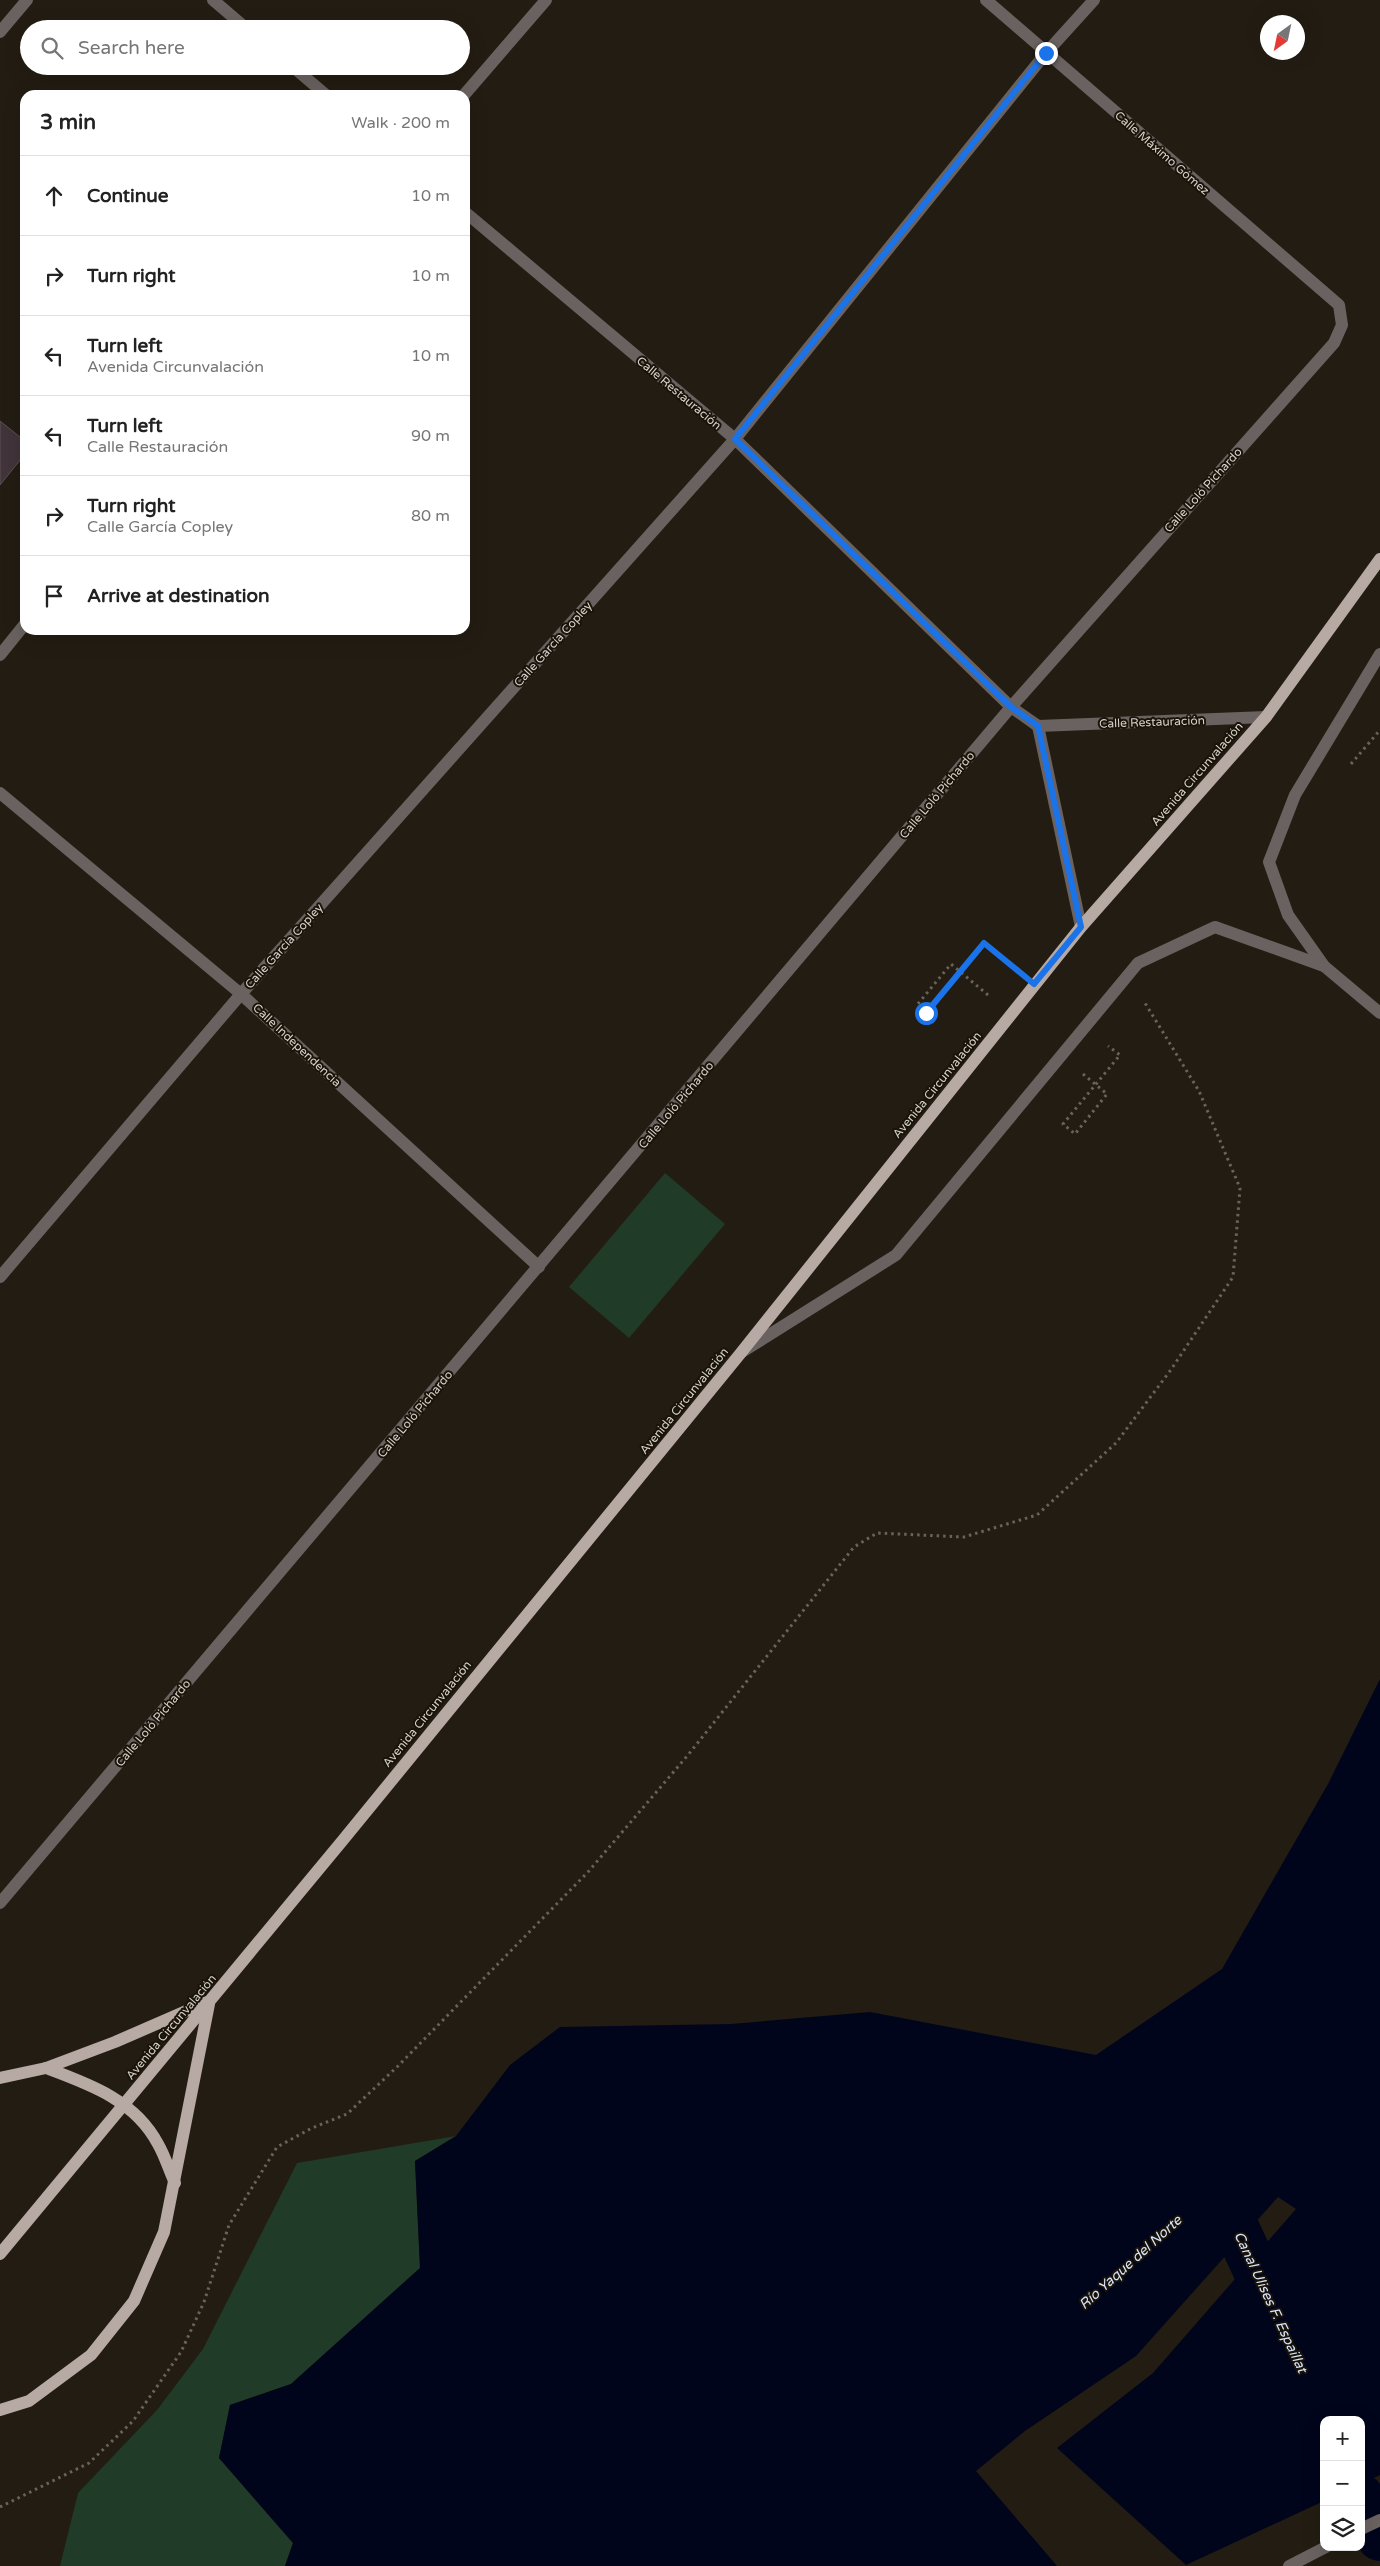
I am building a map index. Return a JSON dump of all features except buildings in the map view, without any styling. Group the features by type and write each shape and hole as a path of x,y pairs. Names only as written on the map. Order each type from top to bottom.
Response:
{"main road":[{"name":"Avenida Circunvalación","path":"0,2254 210,2001 740,1354 1034,984 1081,927 1266,717 1380,559"},
{"path":"1,2079 46,2068 115,2042 210,2001"},
{"path":"0,2410 28,2401 91,2355 134,2301 164,2232 210,2001"},
{"path":"46,2068 95,2087 125,2104 145,2124 158,2144 175,2183"}],"street":[{"path":"0,32 27,0"},
{"path":"213,0 236,20"},
{"path":"468,90 546,0"},
{"name":"Calle Máximo Gómez","path":"986,0 1339,305"},
{"name":"Calle García Copley","path":"0,1277 241,994 735,439 1046,53 1094,0"},
{"path":"303,75 320,90"},
{"name":"Calle Restauración","path":"470,216 735,439 1011,707 1038,726 1266,717"},
{"name":"Calle Loló Pichardo","path":"0,1903 1011,707 1334,343 1342,325 1339,305"},
{"path":"0,655 20,630"},
{"path":"1380,654 1295,795 1269,862 1288,915 1324,966 1380,1012"},
{"path":"1038,726 1081,927"},
{"name":"Calle Independencia","path":"0,793 241,994 539,1267"},
{"path":"740,1354 896,1255 1138,963 1215,927 1324,966"},
{"path":"1365,2527 1380,2520"},
{"path":"1289,2566 1320,2550"}],"path":[{"path":"952,964 917,1004 926,1013 984,943 1034,984"},
{"path":"0,2507 89,2464 132,2420 181,2352 204,2302 229,2226 277,2147 312,2128 347,2114 398,2067 588,1872 688,1755 854,1547 877,1533 910,1533 964,1537 1037,1515 1116,1443 1170,1371 1233,1277 1240,1188 1199,1091 1155,1016 1126,976"},
{"path":"1107,1094 1075,1134 1063,1124 1120,1055"}],"green space":[{"path":"665,1173 725,1224 629,1338 569,1287"},
{"path":"456,2136 415,2161 420,2268 291,2384 230,2405 219,2458 293,2543 285,2566 60,2566 78,2493 157,2410 203,2349 297,2163"}],"water":[{"name":"Río Yaque del Norte","path":"1380,1679 1380,2475 1365,2482 1365,2416 1320,2416 1320,2503 1186,2565 1057,2448 1153,2373 1296,2209 1278,2197 1136,2356 1025,2431 976,2471 1057,2566 285,2566 293,2543 219,2458 230,2405 291,2384 420,2268 415,2161 456,2136 510,2065 560,2027 731,2024 870,2012 1096,2055 1222,1969 1328,1784"}],"waterway":[{"name":"Canal Ulises F. Espaillat","path":"1216,2184 1323,2416"},
{"name":"Canal Ulises F. Espaillat","path":"1365,2506 1380,2538"}],"route":[{"path":"926,1013 984,943 1034,984 1081,927 1038,726 1011,707 735,439 1046,53"}]}
